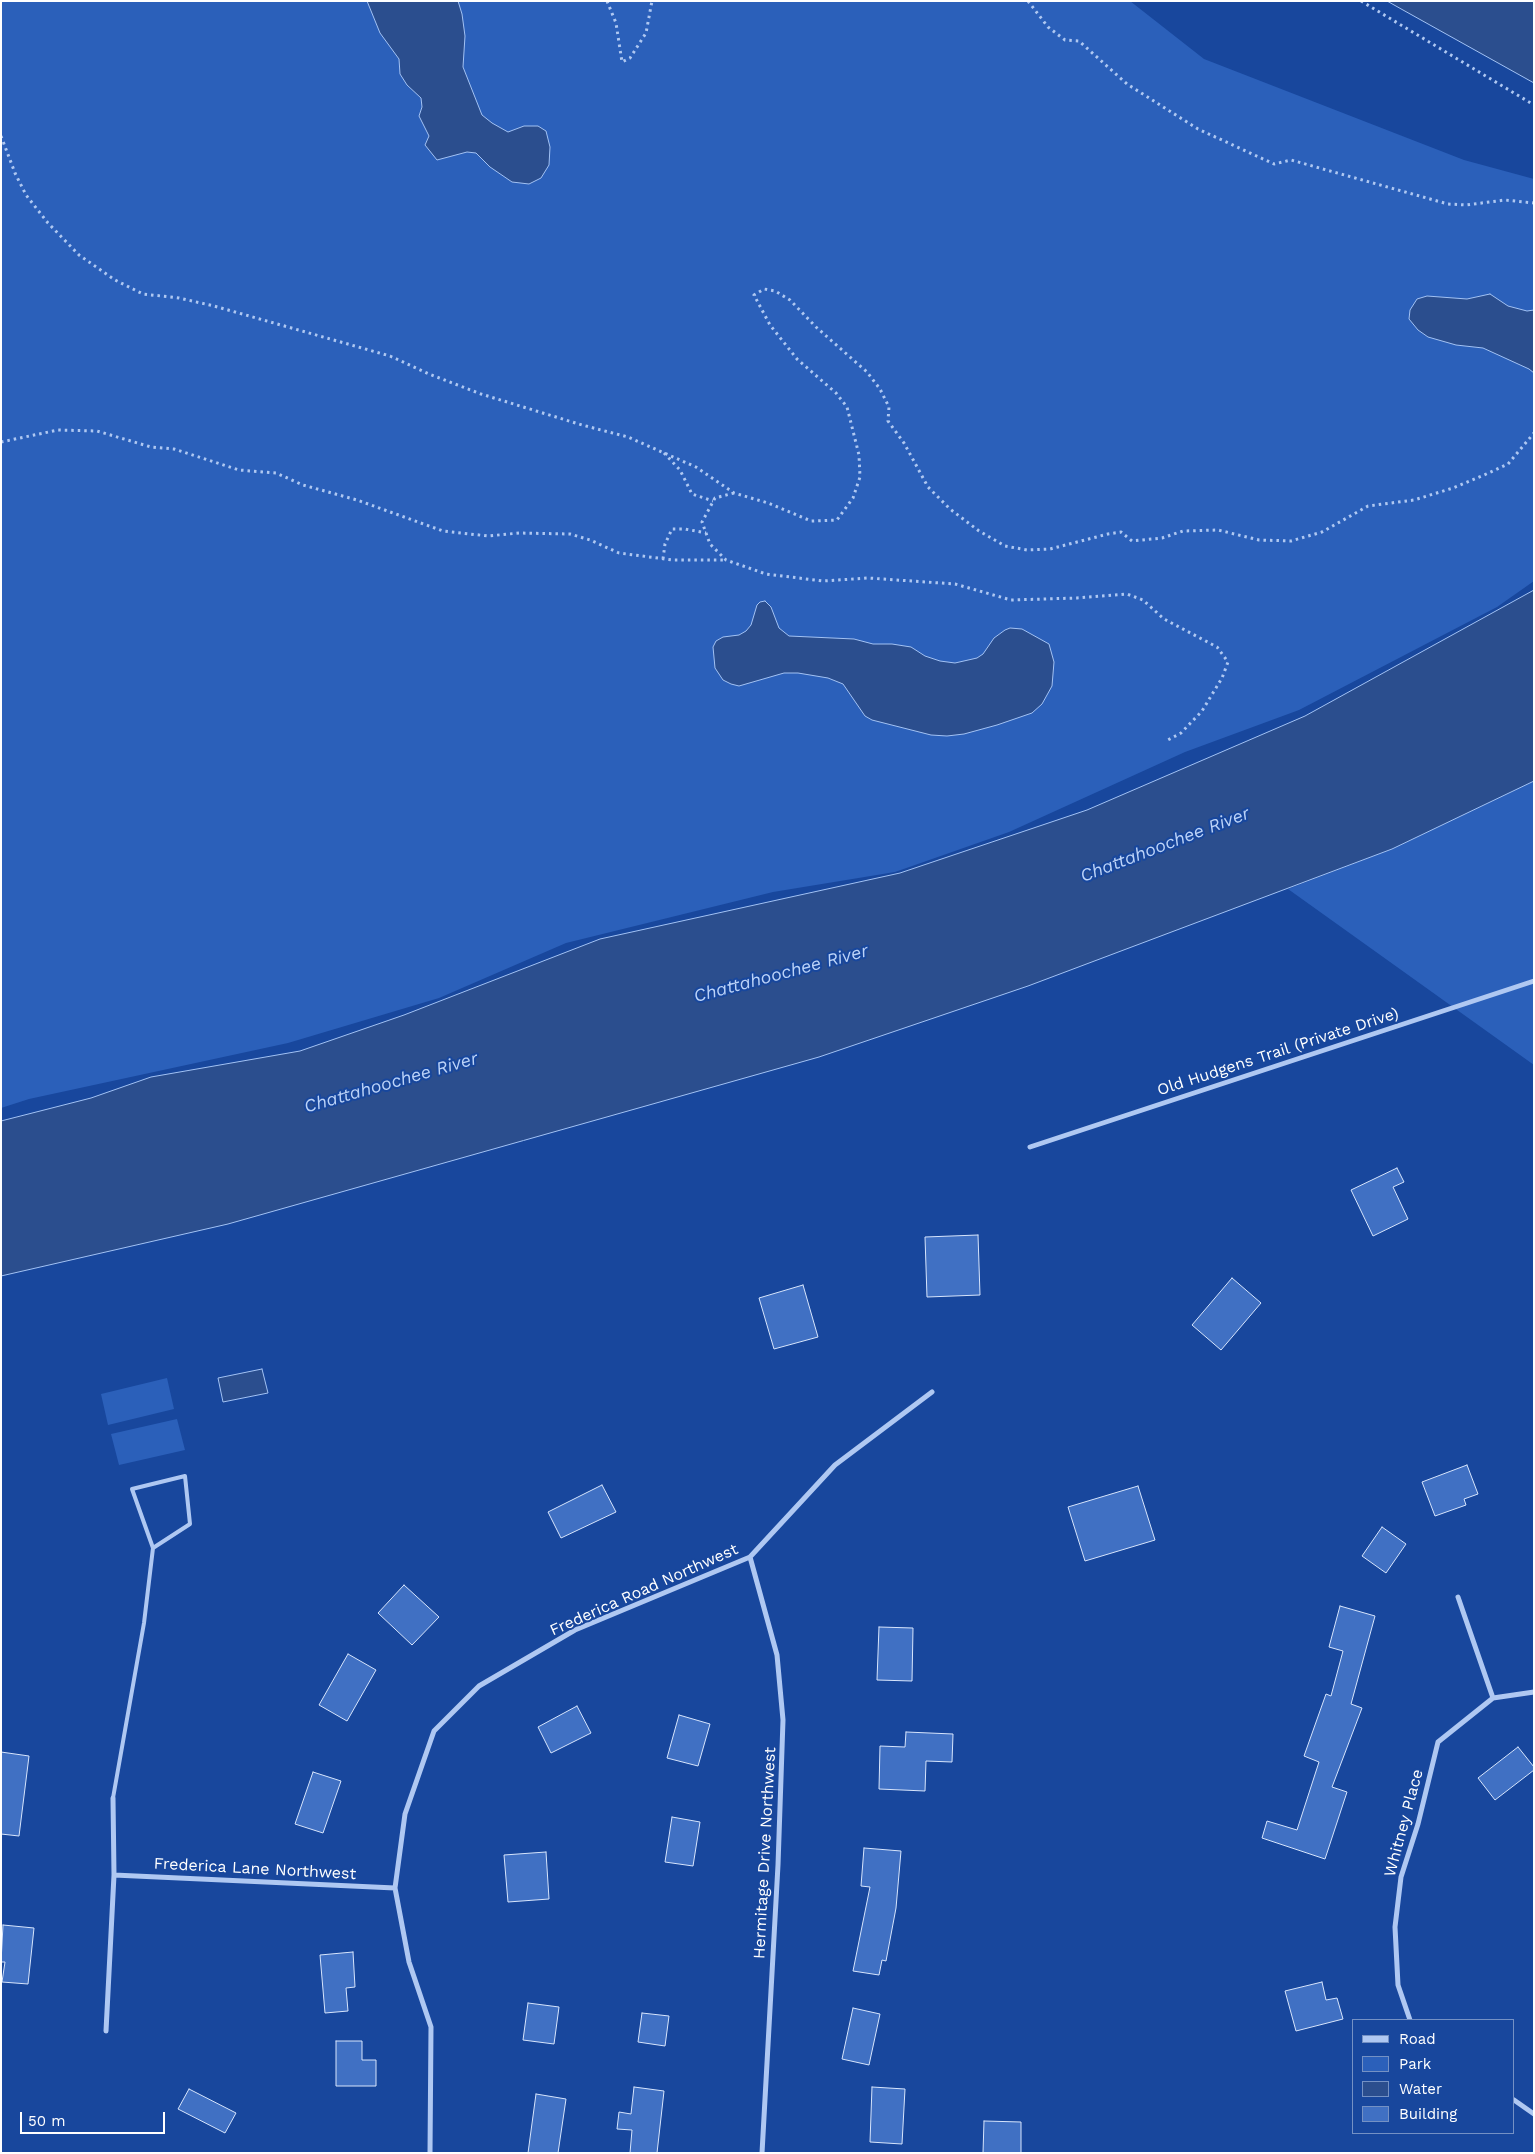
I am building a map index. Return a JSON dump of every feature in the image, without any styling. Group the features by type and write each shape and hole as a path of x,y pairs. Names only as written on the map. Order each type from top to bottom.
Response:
{"street":[{"name":"Old Hudgens Trail (Private Drive)","path":"1030,1147 1534,981"},
{"name":"Frederica Road Northwest","path":"430,2153 431,2027 409,1962 395,1888 405,1814 434,1730 479,1686 576,1630 750,1557 834,1466 932,1392"},
{"name":"Hermitage Drive Northwest","path":"750,1557 777,1655 783,1720 778,1865 762,2153"},
{"path":"1458,1597 1493,1698 1534,1692"},
{"name":"Whitney Place","path":"1410,2019 1398,1985 1395,1927 1401,1877 1418,1824 1438,1742 1493,1698"},
{"path":"106,2031 114,1875 113,1798"},
{"name":"Frederica Lane Northwest","path":"114,1875 395,1888"},
{"path":"1515,2101 1534,2114"}],"lane":[{"path":"113,1798 144,1623 153,1548 132,1489 185,1476 190,1524 153,1548"}],"path":[{"path":"607,1 616,23 622,62 630,58 639,47 646,33 652,1"},
{"path":"1028,1 1048,27 1065,40 1080,41 1128,84 1198,129 1274,164 1291,160 1448,204 1466,206 1505,200 1534,203"},
{"path":"1361,1 1534,105"},
{"path":"1,136 15,173 26,195 48,223 79,255 115,280 143,294 179,298 214,306 390,356 429,374 481,394 628,437 696,467 734,493 811,521 837,520 853,498 860,476 859,455 847,406 836,393 797,359 775,332 754,295 764,289 775,291 790,300 816,327 867,372 880,389 889,407 888,421 904,443 928,487 950,509 979,531 1004,546 1026,550 1050,549 1121,532 1132,541 1162,538 1182,531 1218,530 1260,540 1291,541 1322,532 1368,506 1414,500 1484,475 1508,464 1534,433"},
{"path":"1,442 58,430 97,431 151,447 174,449 239,470 276,473 303,485 357,500 443,532 488,536 519,533 570,534 620,553 663,559 726,560 766,574 823,581 868,578 955,584 1010,600 1127,594 1143,600 1164,619 1217,647 1228,662 1222,678 1202,711 1181,733 1166,741"},
{"path":"662,451 680,470 692,494 713,501"},
{"path":"726,560 710,544 702,522 715,498 734,493"},
{"path":"663,559 665,544 672,529 685,529 706,533"}],"green space":[{"path":"1,1 1130,1 1204,59 1464,160 1534,179 1534,581 1497,607 1299,710 1185,752 1009,832 895,872 773,892 566,943 439,998 288,1043 29,1099 1,1108"},
{"path":"1534,781 1534,1065 1288,889 1392,849"},
{"path":"167,1378 174,1409 108,1425 101,1394"},
{"path":"177,1419 185,1450 119,1465 111,1434"}],"water":[{"path":"367,1 458,1 465,36 463,67 482,115 508,132 524,126 538,126 546,131 550,147 549,165 541,178 529,184 512,182 490,167 476,153 467,152 437,160 425,145 429,136 419,116 422,107 421,98 407,85 400,74 399,59 380,33"},
{"path":"1387,1 1534,1 1534,83 1403,10"},
{"path":"1490,294 1508,306 1527,311 1534,310 1534,373 1483,348 1456,345 1428,337 1418,330 1409,319 1410,310 1417,299 1427,296 1467,299"},
{"name":"Chattahoochee River","path":"1534,590 1534,781 1392,849 1028,986 819,1057 228,1224 1,1276 1,1121 91,1098 151,1077 300,1051 404,1015 600,939 900,873 1087,810 1305,716"},
{"path":"765,601 771,607 779,628 789,636 854,639 873,644 911,647 925,656 955,663 977,658 983,654 994,638 1005,630 1010,628 1022,629 1049,644 1054,662 1052,686 1042,704 1032,713 964,734 947,736 931,735 872,720 865,716 843,684 828,678 798,673 784,673 739,686 731,684 723,680 715,668 713,647 716,641 723,637 739,635 746,631 751,625 757,605"},
{"path":"262,1369 268,1393 223,1402 218,1378"}],"building":[{"path":"1397,1168 1404,1182 1393,1187 1408,1219 1373,1236 1351,1190"},
{"path":"978,1235 980,1295 927,1297 925,1237"},
{"path":"1232,1278 1261,1303 1221,1350 1192,1325"},
{"path":"803,1285 818,1337 774,1349 759,1298"},
{"path":"1467,1465 1478,1494 1464,1499 1466,1505 1435,1516 1422,1482"},
{"path":"602,1485 616,1512 561,1538 548,1512"},
{"path":"1138,1486 1155,1540 1085,1561 1068,1507"},
{"path":"1382,1527 1406,1544 1386,1573 1362,1556"},
{"path":"404,1585 439,1617 412,1645 378,1613"},
{"path":"1340,1606 1375,1616 1351,1704 1362,1708 1332,1787 1347,1792 1325,1859 1262,1838 1267,1821 1297,1830 1319,1762 1304,1756 1326,1694 1331,1696 1343,1651 1329,1647"},
{"path":"879,1627 913,1628 912,1681 877,1680"},
{"path":"348,1654 376,1670 347,1721 319,1705"},
{"path":"577,1706 591,1733 551,1753 538,1727"},
{"path":"679,1715 710,1724 698,1766 667,1758"},
{"path":"906,1732 953,1734 952,1762 926,1761 925,1791 879,1789 880,1746 905,1747"},
{"path":"1518,1747 1534,1767 1534,1770 1495,1800 1478,1778"},
{"path":"1,1752 29,1756 19,1836 1,1834"},
{"path":"313,1772 341,1781 323,1833 295,1824"},
{"path":"672,1817 700,1822 693,1866 665,1862"},
{"path":"864,1848 901,1851 896,1908 886,1961 882,1960 879,1975 853,1971 870,1887 861,1886"},
{"path":"546,1852 549,1899 508,1902 504,1855"},
{"path":"3,1925 34,1928 28,1984 2,1982 5,1962 1,1962"},
{"path":"353,1952 355,1987 346,1988 348,2011 325,2013 320,1955"},
{"path":"1322,1982 1326,2000 1337,1998 1343,2019 1296,2031 1285,1991"},
{"path":"528,2003 559,2007 554,2044 523,2040"},
{"path":"853,2008 880,2014 869,2065 842,2059"},
{"path":"642,2013 669,2016 665,2046 638,2042"},
{"path":"336,2041 362,2041 362,2060 376,2060 376,2086 336,2086"},
{"path":"634,2087 664,2091 657,2153 630,2153 632,2130 617,2129 619,2112 631,2114"},
{"path":"872,2087 905,2089 902,2144 870,2142"},
{"path":"189,2089 236,2113 225,2133 178,2109"},
{"path":"536,2094 566,2099 558,2153 528,2153"},
{"path":"984,2121 1021,2122 1021,2153 983,2153"}]}
